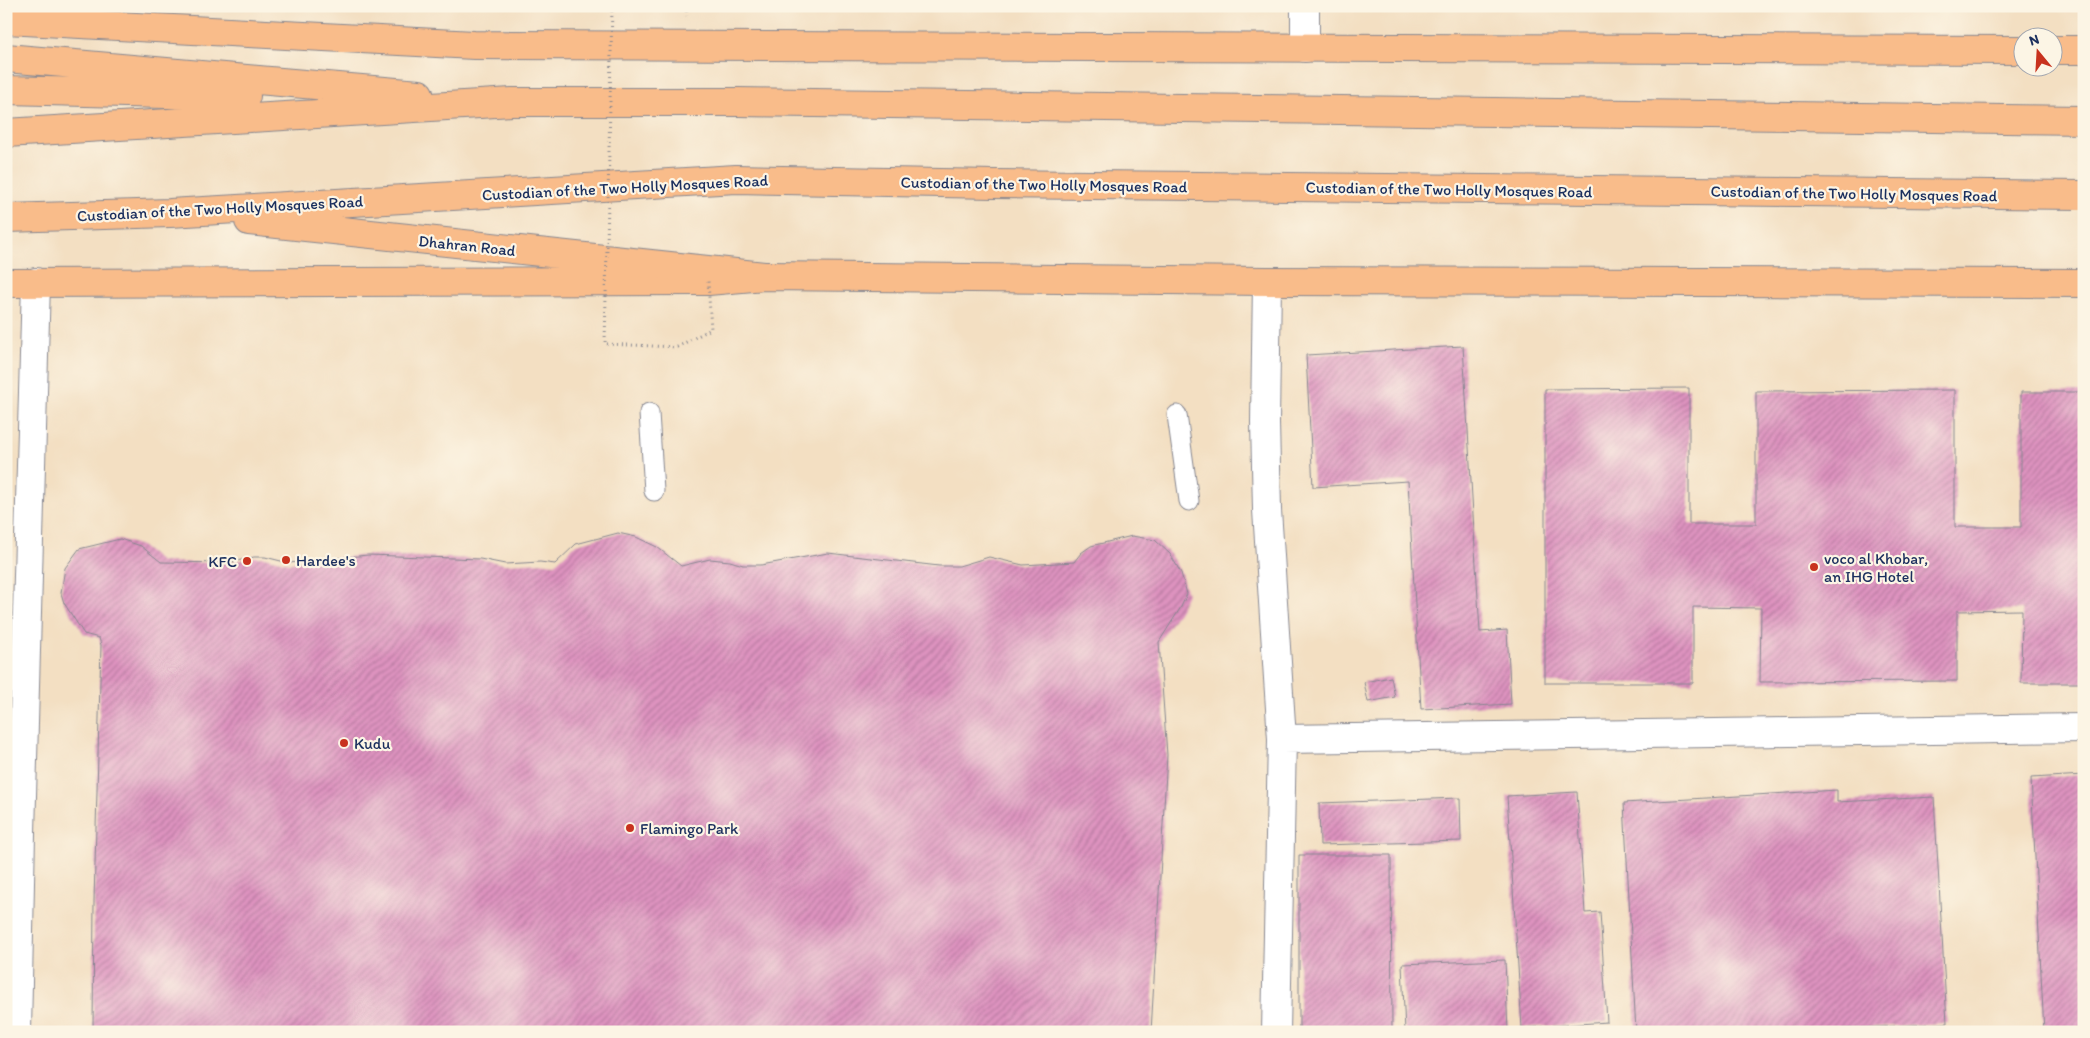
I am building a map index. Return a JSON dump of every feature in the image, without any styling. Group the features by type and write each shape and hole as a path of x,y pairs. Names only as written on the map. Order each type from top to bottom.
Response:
{"main road":[{"path":"6,20 474,45 2012,50"},
{"path":"2062,50 2084,50"},
{"path":"6,58 512,102"},
{"path":"6,90 512,102 738,102 2084,120"},
{"path":"6,133 512,102"},
{"name":"Custodian of the Two Holly Mosques Road","path":"6,218 170,213 736,179 1004,184 2084,195"},
{"name":"Dhahran Road","path":"170,213 764,276"},
{"path":"6,283 708,281 764,276 1267,281 2084,283"}],"street":[{"path":"1305,6 1305,48"},
{"path":"1267,281 1265,422 1267,510 1282,739 1276,1032"},
{"path":"17,1032 13,833 32,491 36,282"},
{"path":"1282,739 2084,728"}],"lane":[{"path":"649,413 654,491"},
{"path":"1177,415 1189,501"}],"path":[{"path":"612,6 606,344 677,347 711,329 708,281"}],"building":[{"path":"1463,346 1480,632 1507,630 1511,704 1421,709 1408,481 1313,487 1306,355"},
{"name":"voco al Khobar, an IHG Hotel","path":"1689,388 1689,524 1756,524 1756,391 1955,390 1955,527 2021,527 2021,392 2084,392 2084,683 2021,683 2022,610 1957,611 1957,681 1760,682 1761,608 1693,607 1693,683 1545,683 1545,389"},
{"name":"Flamingo Park","path":"618,533 636,537 657,547 681,566 710,559 730,561 743,565 761,565 828,553 939,566 959,566 989,557 1023,565 1074,562 1081,553 1091,546 1132,536 1155,540 1170,554 1181,573 1187,594 1159,642 1167,755 1151,1032 93,1032 94,901 101,645 99,638 84,634 64,603 61,593 65,568 79,549 120,539 141,546 161,562 228,563 254,557 265,557 289,563 368,555 480,559 505,564 540,562 555,564 576,544"},
{"path":"1391,677 1395,697 1368,702 1364,682"},
{"path":"2084,775 2084,1032 2044,1032 2031,778"},
{"path":"1837,790 1837,802 1934,797 1947,1023 1790,1032 1636,1032 1624,803"},
{"path":"1577,792 1585,913 1600,912 1607,1022 1522,1028 1507,796"},
{"path":"1460,798 1461,841 1320,845 1319,803"},
{"path":"1299,855 1391,855 1392,1032 1299,1032"},
{"path":"1505,960 1508,1032 1405,1032 1402,964"}],"place":[{"name":"Hardee's","path":"286,560"},
{"name":"KFC","path":"247,561"},
{"name":"voco al Khobar, an IHG Hotel","path":"1814,567"},
{"name":"Kudu","path":"344,743"},
{"name":"Flamingo Park","path":"630,828"}]}
